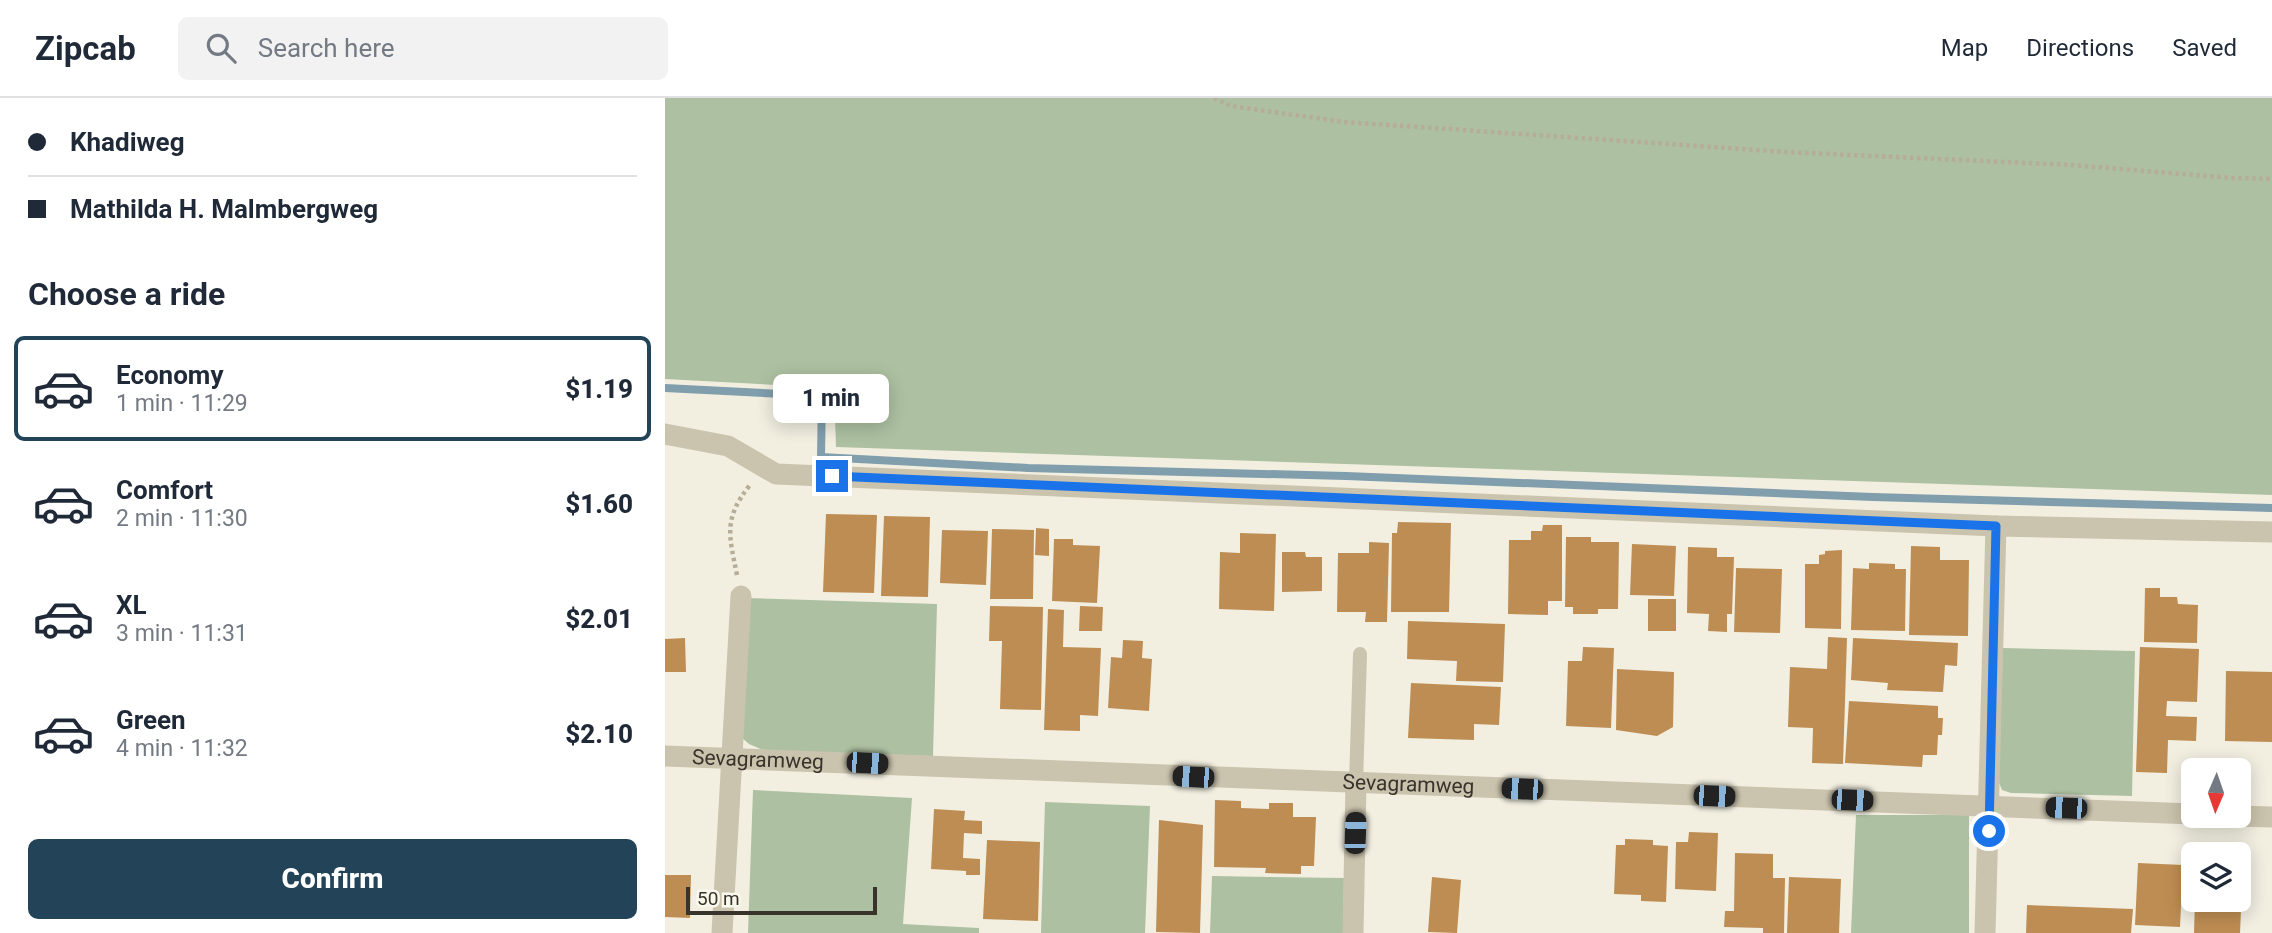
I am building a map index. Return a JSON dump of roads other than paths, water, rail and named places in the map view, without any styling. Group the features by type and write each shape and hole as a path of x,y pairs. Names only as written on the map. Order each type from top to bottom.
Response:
{"street":[{"path":"665,434 728,446 776,474 1996,526 2272,532"},
{"path":"1986,933 1996,526"},
{"path":"722,933 741,596"},
{"name":"Sevagramweg","path":"665,756 2181,813"},
{"path":"1353,933 1356,783"},
{"path":"2251,816 2272,817"}],"lane":[{"path":"1356,783 1360,654"}],"waterway":[{"path":"665,388 822,396 821,457 1028,468 1346,476 1873,497 2272,508"}]}
